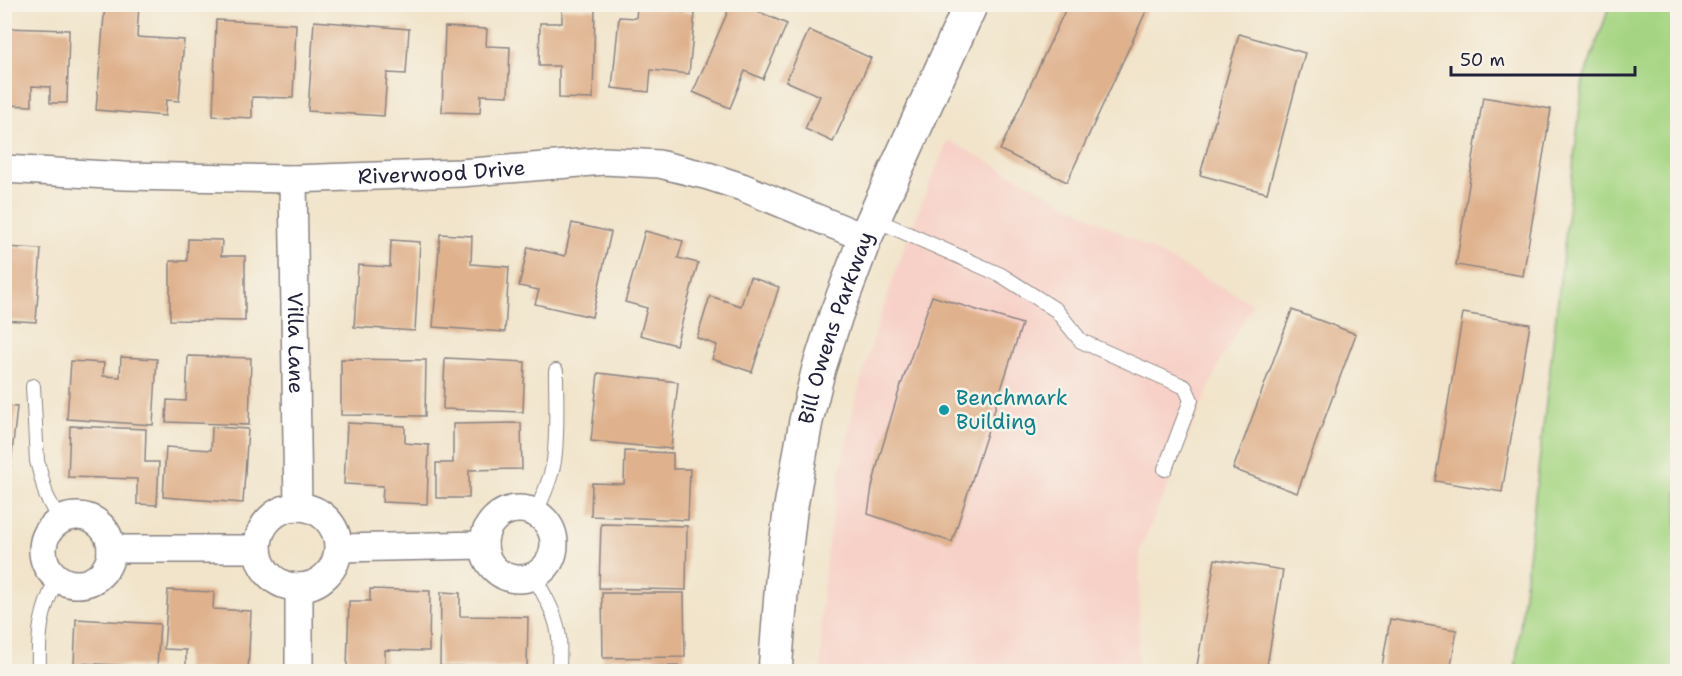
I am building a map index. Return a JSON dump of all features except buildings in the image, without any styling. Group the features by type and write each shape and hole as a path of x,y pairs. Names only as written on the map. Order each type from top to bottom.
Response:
{"main road":[{"name":"Bill Owens Parkway","path":"775,672 790,512 806,421 819,368 836,315 869,229 971,4"}],"street":[{"name":"Riverwood Drive","path":"4,170 124,176 293,179 460,173 604,161 659,164 700,173 869,229"},
{"name":"Villa Lane","path":"293,179 298,507"},
{"path":"298,507 310,509 322,515 331,524 337,535 339,548 331,571 326,576 311,586 299,587 286,586 266,572 260,561 258,549 259,536 265,524 285,509 298,507"},
{"path":"520,509 542,518 549,527 554,549 543,569 534,576 523,579 511,578 492,567 486,557 484,545 485,534 490,524 499,516 520,509"},
{"path":"68,516 79,516 89,518 105,530 110,539 111,549 110,560 105,570 88,583 78,585 67,583 50,572 42,554 42,544 51,526 68,516"},
{"path":"339,548 484,545"},
{"path":"111,549 258,549"},
{"path":"299,587 299,672"}],"lane":[{"path":"869,229 1001,275 1056,310 1081,341 1185,387 1191,400 1165,469"},
{"path":"535,514 550,479 554,462 556,371"},
{"path":"33,386 37,461 46,495 59,520"},
{"path":"534,576 557,624 560,638 559,672"},
{"path":"39,672 40,623 46,601 57,578"}],"shaded area":[{"path":"948,140 1253,304 1221,359 1140,551 1138,671 821,672 821,608 828,541 856,398 900,259"}],"green space":[{"path":"1610,5 1677,5 1677,671 1515,671 1583,81"}],"place":[{"name":"Benchmark Building","path":"944,410"}]}
